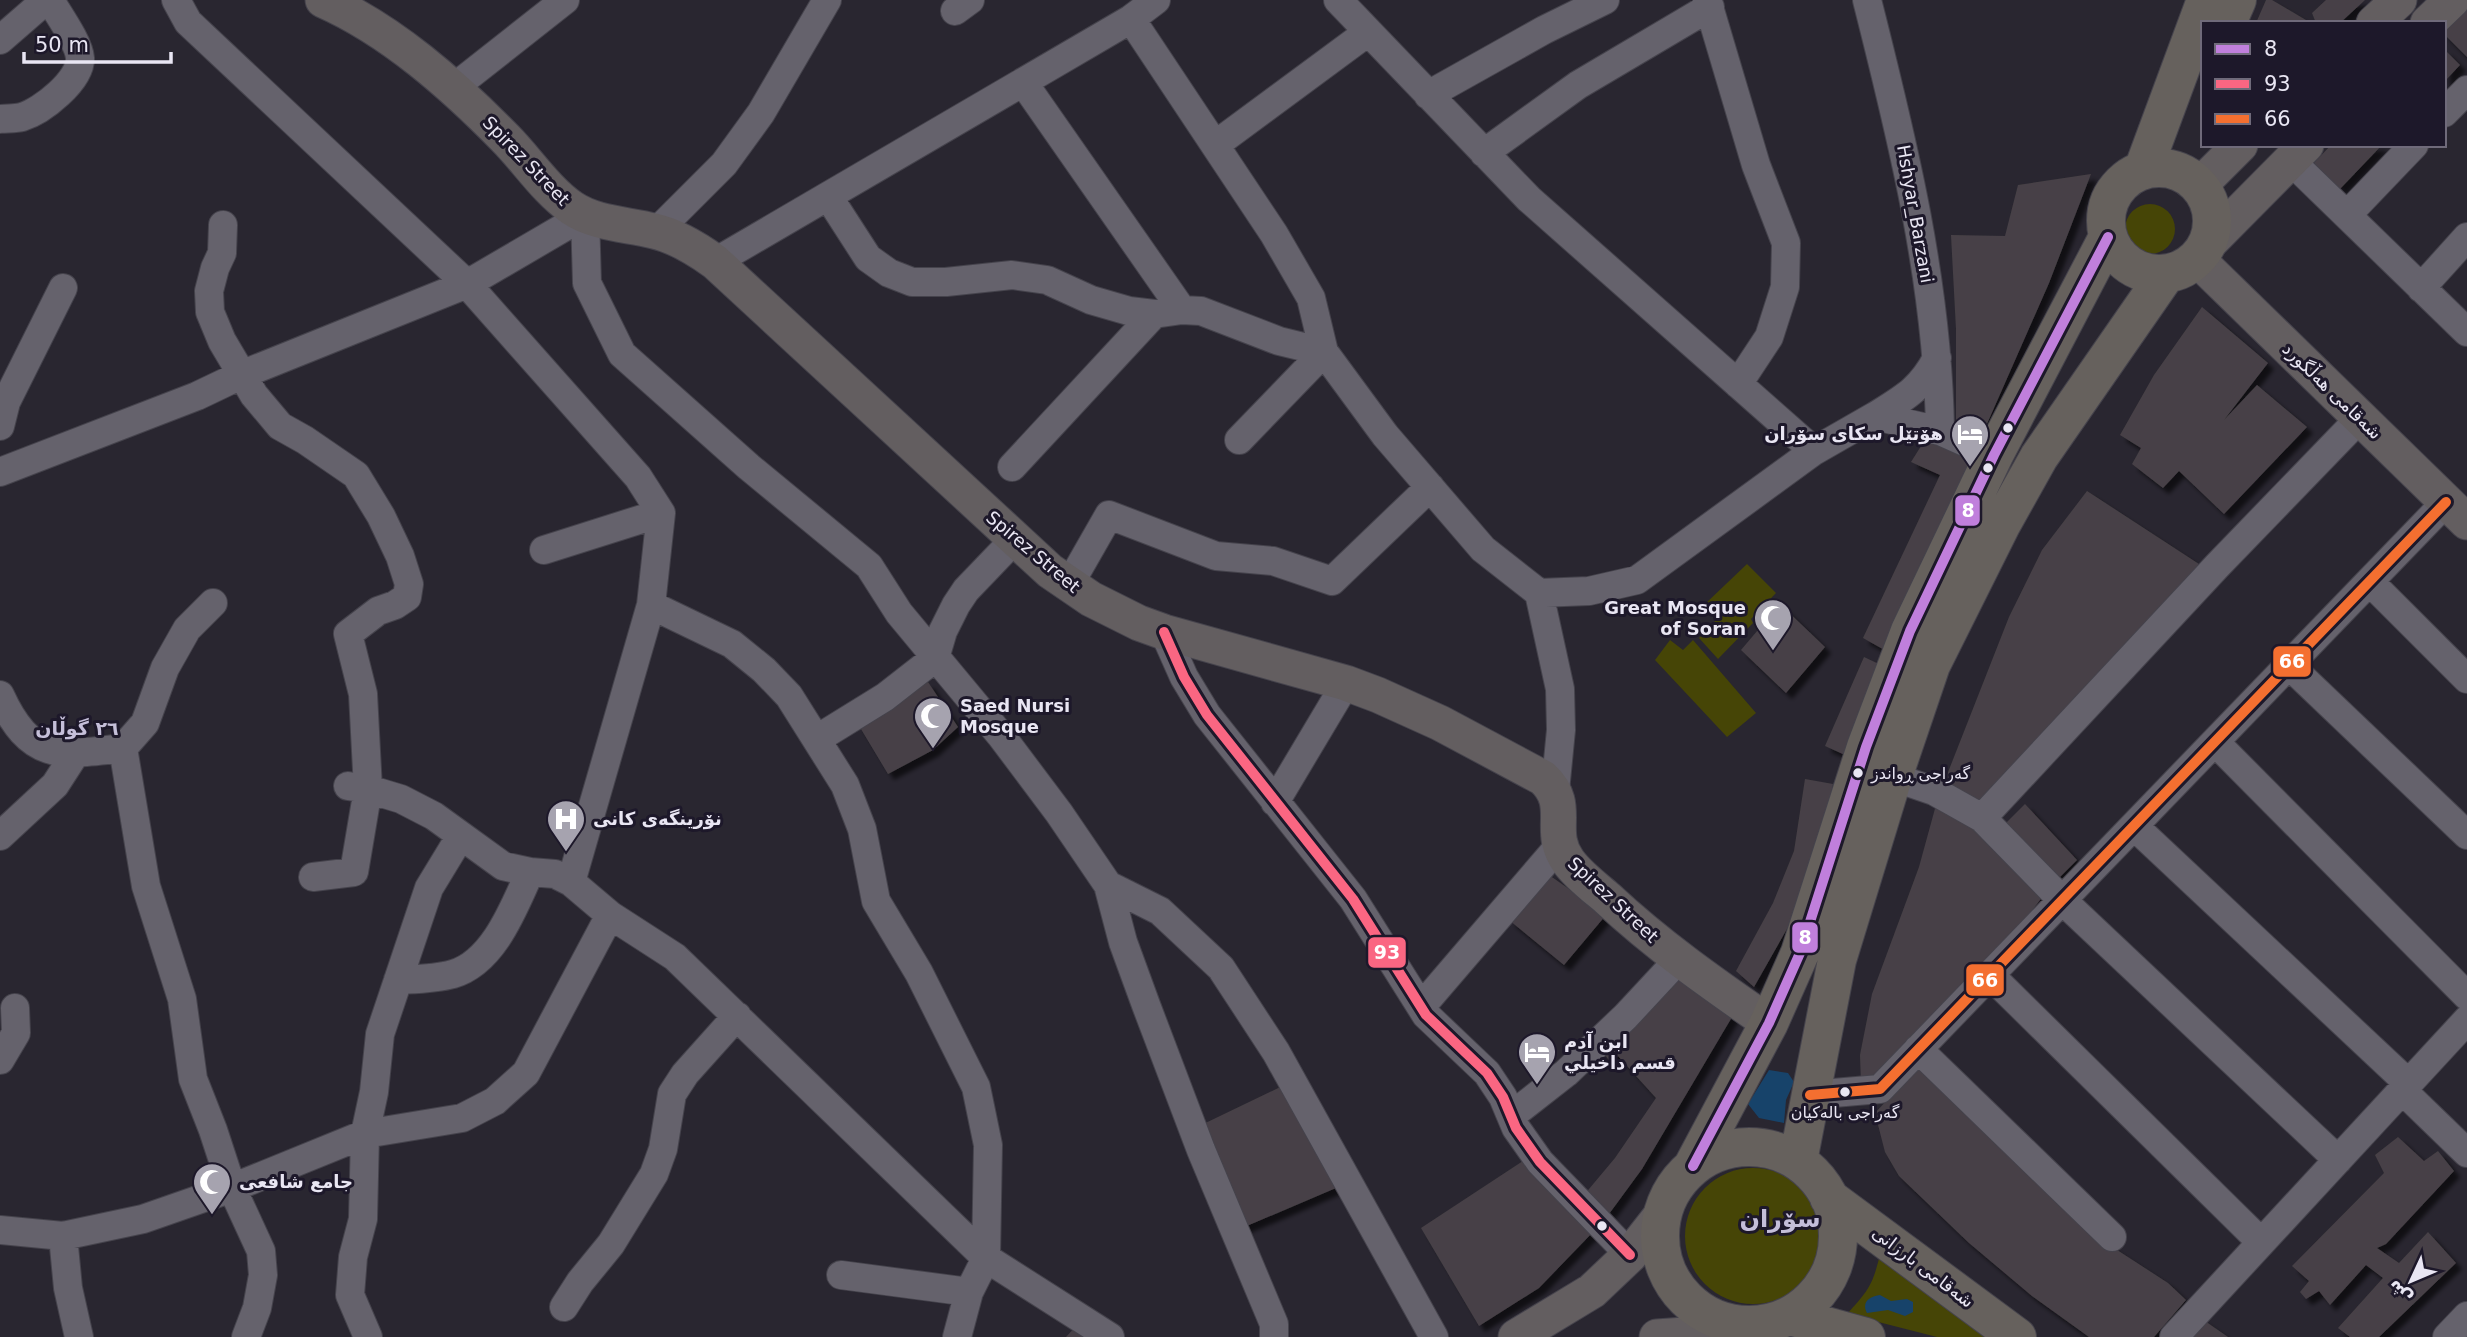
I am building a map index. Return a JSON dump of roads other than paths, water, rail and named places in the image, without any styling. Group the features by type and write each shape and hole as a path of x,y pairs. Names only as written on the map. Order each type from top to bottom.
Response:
{"highway":[{"path":"2180,174 2201,73"},
{"path":"2180,174 2201,91"},
{"path":"1798,1161 1837,960 1931,665 2001,525 2039,457 2190,259 2212,230 2208,199 2180,174 2128,178 2112,196 2106,212 2108,237 2119,257 2144,272 2190,259"},
{"path":"1693,1166 1717,1153 1745,1147 1773,1150 1798,1161 1815,1175 1829,1198 1839,1234 1835,1263 1813,1300 1790,1316 1767,1323 1731,1324 1707,1314 1695,1307 1677,1288 1665,1265 1660,1239 1663,1213 1674,1187 1693,1166 1769,1023 1800,953 1866,747 1910,631 1994,455 2108,237"},
{"name":"شەقامی بارزانی","path":"1829,1198 2017,1337"},
{"path":"1790,1316 1866,1337"}],"main road":[{"name":"Spirez Street","path":"323,0 351,12 386,36 452,89 505,138 563,201 585,215 656,231 697,250 715,262 1015,540 1069,584 1115,612 1164,632 1346,683 1409,708 1536,773 1555,791 1560,811 1559,845 1572,866 1620,911 1679,959 1769,1023"},
{"path":"2376,21 2399,0"},
{"path":"2430,21 2452,0"},
{"path":"2180,174 2236,147"},
{"path":"2190,259 2298,153"},
{"path":"2180,174 2245,206"},
{"name":"شەقامی ھەڵگورد","path":"2190,259 2457,512"},
{"path":"1516,1337 1592,1291 1630,1255 1663,1213"},
{"path":"1657,1337 1699,1334 1744,1325"}],"street":[{"path":"0,40 48,0 80,56 78,69 61,92 48,103 22,117 0,119"},
{"path":"176,0 188,22 467,284 638,477 660,513 652,605 571,882"},
{"path":"452,89 565,0"},
{"path":"656,231 724,164 761,113 827,0"},
{"path":"715,262 1131,19 1156,0"},
{"path":"1428,95 1544,30 1605,0"},
{"name":"Hshyar_Barzani","path":"1867,0 1908,163 1932,306 1940,431"},
{"path":"1345,2 1368,33 1529,199 1814,451"},
{"path":"1484,153 1578,85 1709,4 1756,164 1786,243 1785,287 1769,337 1738,384"},
{"path":"1131,19 1274,234 1311,298 1324,352 1385,435 1483,549 1539,593 1589,592 1637,580 1814,451 1904,397 1927,377 1937,358"},
{"path":"1214,145 1368,33"},
{"path":"1023,82 1182,310"},
{"path":"2446,111 2467,90"},
{"path":"2347,215 2412,147"},
{"path":"2298,153 2347,215 2467,332"},
{"path":"828,196 868,258 889,273 912,282 946,282 1012,275 1047,279 1091,300 1129,311 1154,314 1182,310 1201,312 1279,341 1324,352"},
{"path":"0,472 197,396 241,375 467,284 585,215 587,282 622,354 749,467 869,566 899,613 1002,737 1108,885 1123,942 1146,1005 1201,1150 1274,1324 1274,1337"},
{"path":"223,225 222,253 209,291 210,312 222,341 241,375 280,426 356,475 382,516 409,584 407,597 378,611 348,634 363,694 354,872 313,877"},
{"path":"2421,288 2467,237"},
{"path":"0,426 6,402 63,288"},
{"path":"1012,467 1154,314"},
{"path":"1239,440 1324,352"},
{"path":"1875,416 1940,431 1994,455"},
{"path":"1982,818 2217,566 2360,418"},
{"path":"1069,584 1109,515 1216,556 1273,561 1332,581 1430,487"},
{"path":"1810,1095 1880,1089 2370,582 2457,512"},
{"path":"544,550 660,513"},
{"path":"817,738 885,697 935,658 943,631 966,590 1015,540"},
{"path":"2370,582 2467,678"},
{"path":"1539,593 1560,689 1561,730 1555,791"},
{"path":"0,695 21,732 49,752 75,754 123,748 145,723 165,668 187,629 213,603"},
{"path":"652,605 732,643 789,696 845,785 862,829 876,901 919,973 976,1087 988,1145 986,1258 968,1292 957,1337"},
{"path":"1164,632 1184,677 1207,715 1353,899 1426,1015 1487,1073 1503,1097 1516,1128 1540,1162 1630,1255"},
{"path":"2289,665 2467,835"},
{"path":"1275,802 1346,683"},
{"path":"2215,742 2467,996"},
{"path":"123,748 146,886 182,999 193,1079 214,1130 232,1188 261,1251 263,1275 257,1308 246,1337"},
{"path":"0,836 55,785 75,754"},
{"path":"1894,777 1934,791 1982,818 2062,900 2338,1160"},
{"path":"358,788 401,799 434,816 503,866 555,874 571,882 610,915 675,957 986,1258 1110,1337"},
{"path":"2134,826 2405,1087 2467,1153"},
{"path":"368,1337 350,1295 353,1257 363,1219 365,1134 374,1092 380,1034 429,888 460,837"},
{"path":"1421,1007 1559,845"},
{"path":"398,980 432,979 456,974 476,962 505,927 530,872"},
{"path":"1108,885 1160,911 1221,968 1293,1082 1434,1337"},
{"path":"0,1230 63,1237 143,1219 232,1188 365,1134 462,1118 495,1101 526,1073 610,915"},
{"path":"1511,1116 1566,1073 1626,1016 1679,959"},
{"path":"1990,975 2261,1242"},
{"path":"0,1060 16,1033 15,1008"},
{"path":"564,1307 580,1282 611,1244 654,1174 663,1149 672,1094 685,1074 737,1016"},
{"path":"2174,1337 2467,1020"},
{"path":"1919,1049 2112,1237"},
{"path":"63,1237 68,1288 79,1337"},
{"path":"841,1275 968,1292"},
{"path":"2447,1337 2467,1316"}],"water":[{"path":"1769,1070 1788,1073 1794,1082 1786,1100 1784,1123 1759,1118 1748,1104"},
{"path":"1880,1295 1891,1301 1907,1299 1913,1302 1913,1312 1905,1316 1888,1310 1867,1313 1865,1306 1868,1300"}],"place":[{"name":"هۆتێل سکای سۆران","path":"1970,468"},
{"name":"Great Mosque of Soran","path":"1773,652"},
{"name":"Saed Nursi Mosque","path":"933,750"},
{"name":"گەراجی ڕواندز","path":"1858,773"},
{"name":"نۆرینگەی کانی","path":"566,853"},
{"name":"ابن آدم قسم داخيلي","path":"1537,1086"},
{"name":"گەراجی بالەکیان","path":"1845,1092"},
{"name":"جامع شافعی","path":"212,1216"}],"district":[{"name":"٢٦ گوڵان","path":"77,728"},
{"name":"سۆران","path":"1780,1219"}]}
